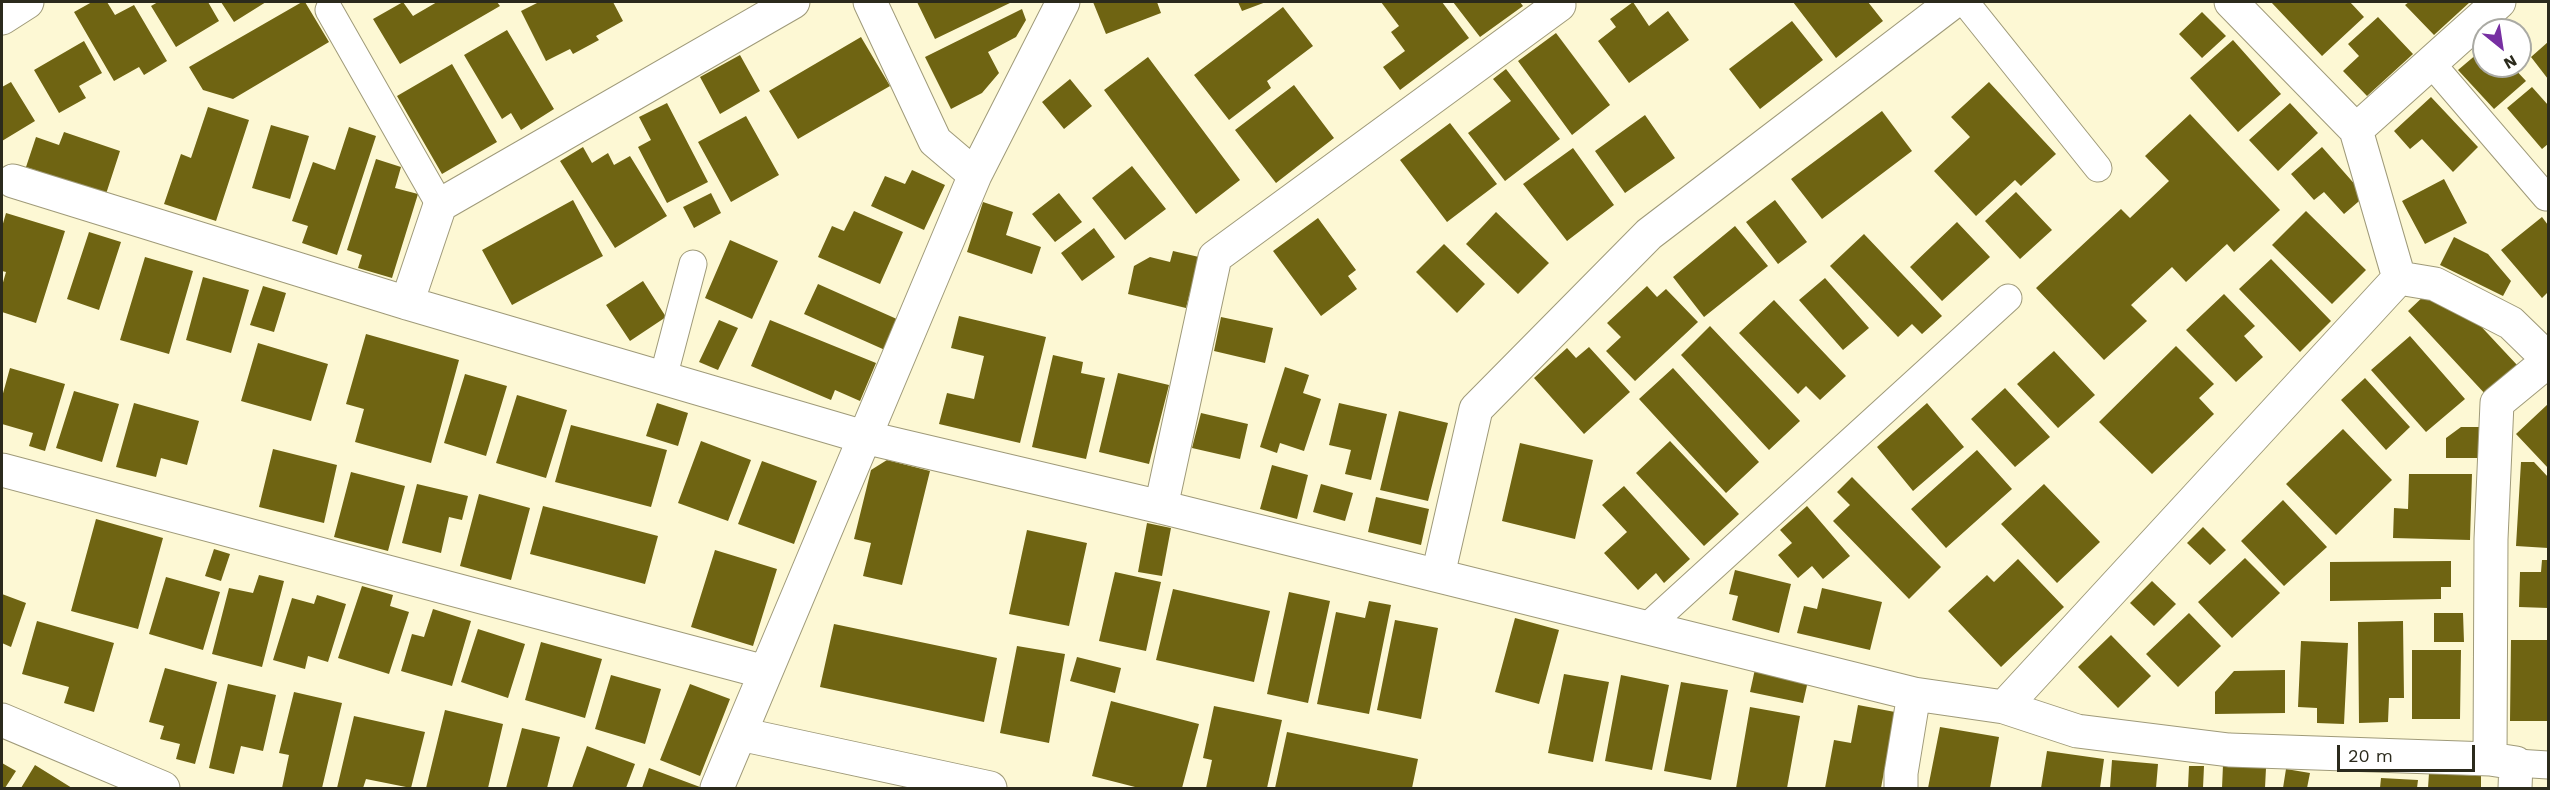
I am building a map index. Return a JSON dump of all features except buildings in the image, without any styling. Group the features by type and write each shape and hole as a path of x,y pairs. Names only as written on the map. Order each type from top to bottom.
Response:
{"street":[{"path":"2,18 27,2"},
{"path":"406,303 440,205 793,2"},
{"path":"870,2 935,141 975,175"},
{"path":"717,789 975,175 1064,2"},
{"path":"1438,575 1476,409 1649,234 1953,2"},
{"path":"2231,2 2356,130 2399,278"},
{"path":"2356,130 2499,2"},
{"path":"1161,507 1215,257 1559,3"},
{"path":"13,181 406,303 864,437 1648,626 1914,694 2004,708 2077,731 2229,750 2507,770 2491,539 2497,403 2548,360 2511,323 2435,284 2399,278"},
{"path":"2004,708 2399,278"},
{"path":"2,470 765,672"},
{"path":"1901,789 1901,773 1914,694"},
{"path":"2,720 163,789"},
{"path":"740,734 990,789"}],"lane":[{"path":"1965,2 2098,168"},
{"path":"329,10 440,205"},
{"path":"2431,63 2546,197"},
{"path":"663,378 693,264"},
{"path":"1648,626 2008,298"},
{"path":"2507,770 2548,765"}]}
